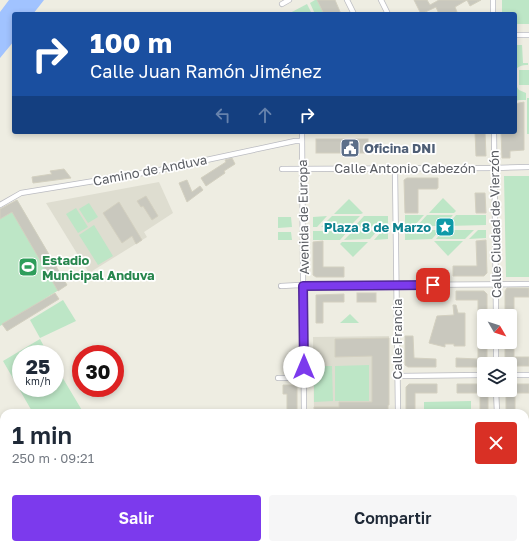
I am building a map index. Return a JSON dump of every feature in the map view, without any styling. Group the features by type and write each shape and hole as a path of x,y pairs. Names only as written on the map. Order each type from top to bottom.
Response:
{"street":[{"path":"282,4 289,0"},
{"path":"347,0 353,12"},
{"path":"381,0 387,12"},
{"path":"493,0 494,12"},
{"path":"517,35 529,35"},
{"name":"Avenida de Europa","path":"302,134 304,409"},
{"name":"Calle Ciudad de Vierzón","path":"494,134 496,309"},
{"name":"Camino de Anduva","path":"0,205 21,193 155,171 294,141 302,141"},
{"name":"Calle Antonio Cabezón","path":"282,169 495,168 529,166"},
{"name":"Calle Francia","path":"395,168 398,409"},
{"path":"280,286 529,284"},
{"path":"517,375 529,374"},
{"path":"397,376 477,375"},
{"path":"278,378 304,378"},
{"path":"496,397 497,409"}],"shaded area":[{"path":"159,182 173,213 144,232 147,237 89,273 46,203"},
{"path":"389,336 388,409 314,409 313,337"}],"green space":[{"path":"317,0 323,12 314,12 310,3"},
{"path":"502,0 529,0 529,24 517,24 517,12 502,12"},
{"path":"307,4 311,12 292,12"},
{"path":"517,45 522,45 523,63 528,63 528,65 517,69"},
{"path":"519,70 529,70 529,85 519,85"},
{"path":"517,87 519,90 526,93 526,100 517,100"},
{"path":"527,98 529,98 529,134 527,134"},
{"path":"504,176 529,176 529,277 506,277"},
{"path":"443,198 456,211 454,213 429,213"},
{"path":"349,199 363,213 334,214"},
{"name":"Estadio Municipal Anduva","path":"17,200 67,285 0,326 0,210"},
{"path":"89,203 98,217 88,223 79,209"},
{"path":"76,208 88,227 78,233 66,214"},
{"path":"405,215 424,215 414,226 405,226"},
{"path":"427,215 453,215 443,226 417,226"},
{"path":"456,215 486,215 486,225 447,226"},
{"path":"327,216 317,227 313,227 313,217"},
{"path":"332,216 360,216 349,227 321,227"},
{"path":"364,216 388,216 388,226 354,227"},
{"path":"278,217 291,217 292,227 278,228"},
{"path":"94,225 113,256 98,265 79,235"},
{"path":"378,230 370,239 344,240 353,231"},
{"path":"405,230 440,230 432,239 405,240"},
{"path":"444,230 474,230 465,239 436,239"},
{"path":"478,230 486,230 486,238 469,239"},
{"path":"313,231 348,231 340,240 313,240"},
{"path":"382,231 388,231 388,239 374,240"},
{"path":"278,232 291,232 292,240 278,240"},
{"path":"434,241 463,241 448,256"},
{"path":"342,242 368,242 353,257 340,244"},
{"path":"63,300 76,321 40,338 30,320"},
{"path":"350,314 359,323 340,323"},
{"path":"40,339 43,345 30,345"},
{"path":"12,356 12,377 3,361"},
{"path":"369,365 369,401 335,401 335,366"},
{"path":"314,366 332,366 333,401 314,402"},
{"path":"64,380 72,394 72,397 74,397 81,409 31,409 24,397 64,397"},
{"path":"471,401 471,409 424,409 424,402"}],"water":[{"path":"9,0 44,0 35,12 12,12 12,43 0,58 0,12"}],"building":[{"path":"317,0 335,0 340,12 323,12"},
{"path":"414,0 427,0 430,5 439,0 467,0 455,7 457,12 438,12 436,7 425,12 420,12"},
{"path":"467,0 481,0 470,6"},
{"path":"524,102 524,150 510,151 510,158 502,158 501,134 517,134 517,104"},
{"path":"475,134 485,134 486,156 476,156"},
{"path":"316,139 368,139 368,153 316,153"},
{"path":"232,158 235,164 206,186 201,178 226,162 225,160"},
{"path":"64,169 71,178 33,183 32,177 52,174 50,171"},
{"path":"407,178 438,178 437,189 418,189 418,213 405,213 404,180"},
{"path":"187,180 192,192 200,186 203,190 187,202 179,183"},
{"path":"475,193 485,193 486,213 476,213"},
{"path":"146,196 158,216 152,220 143,206 141,207 137,201"},
{"path":"17,200 67,285 58,291 12,212 0,219 0,209"},
{"path":"119,202 142,240 136,244 132,236 122,243 103,213"},
{"path":"486,240 487,273 484,276 453,276 453,266 477,266 476,241"},
{"path":"323,241 323,267 344,267 344,277 316,277 313,275 313,242"},
{"path":"507,288 529,288 529,297 514,297 514,309 505,309 505,291"},
{"path":"456,291 484,291 487,294 487,309 478,309 478,300 456,300"},
{"path":"55,293 59,299 7,331 2,324"},
{"path":"357,293 376,293 376,302 357,302"},
{"path":"344,294 344,302 323,302 323,323 316,323 316,295"},
{"path":"453,305 456,305 458,313 465,313 465,346 445,344 445,347 429,343 437,316 454,315"},
{"path":"405,336 413,336 414,358 436,359 436,367 408,367 405,365"},
{"path":"389,338 388,409 314,409 314,407 339,407 339,402 372,402 372,356 335,357 335,339"},
{"path":"478,349 487,349 487,357 478,357"},
{"path":"505,349 514,349 514,357 505,357"},
{"path":"517,357 529,357 529,366 517,366"},
{"path":"456,358 477,359 477,367 456,367"},
{"path":"409,384 437,384 437,393 415,393 415,409 406,409 406,387"},
{"path":"457,384 477,384 477,393 457,393"},
{"path":"517,384 529,384 529,393 517,393"},
{"path":"283,385 294,385 297,387 297,409 287,409 287,394 283,394"},
{"path":"480,397 488,397 488,409 480,409"},
{"path":"506,397 515,397 515,409 506,409"}],"place":[{"name":"Oficina DNI","path":"350,148"},
{"name":"Plaza 8 de Marzo","path":"445,227"},
{"name":"Estadio Municipal Anduva","path":"28,267"}],"route":[{"path":"304,367 303,286 433,285"}]}
